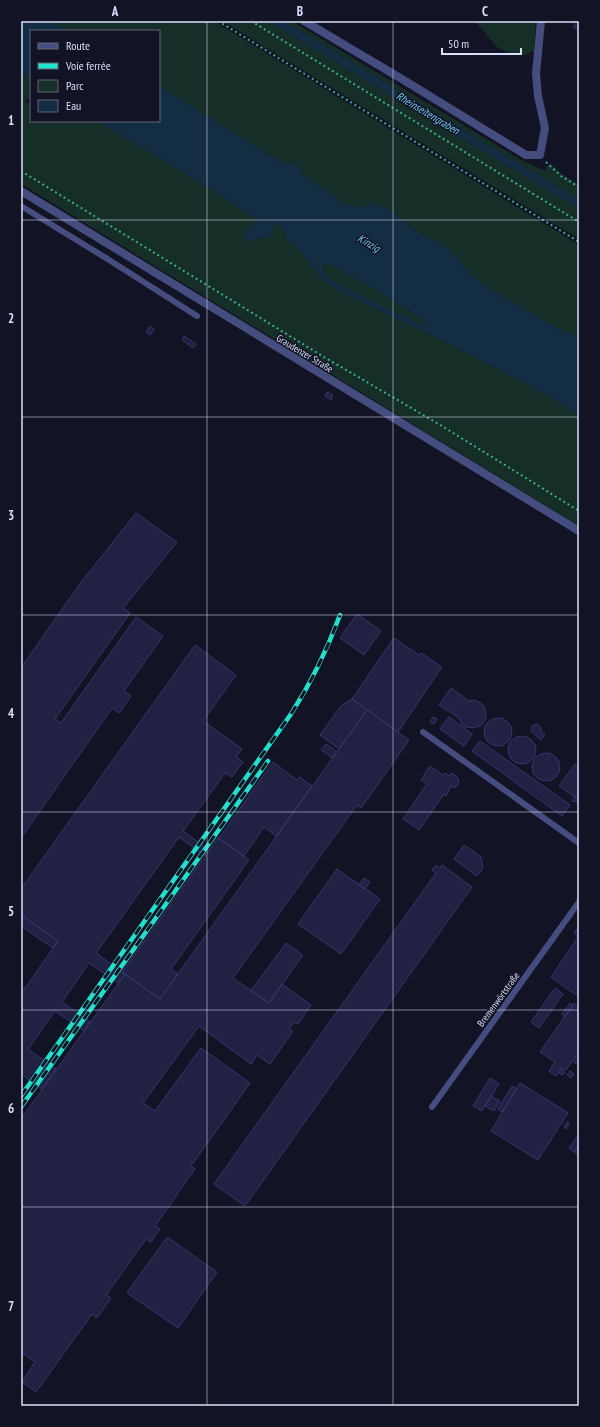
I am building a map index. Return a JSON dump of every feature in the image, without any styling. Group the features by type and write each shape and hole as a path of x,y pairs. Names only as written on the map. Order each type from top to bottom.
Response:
{"street":[{"path":"304,21 526,155 540,155 545,128 538,96 536,73 541,21"},
{"name":"Graudenzer Straße","path":"21,191 579,531"}],"lane":[{"path":"21,206 197,316"},
{"path":"423,732 579,843"},
{"name":"Bremenwörtstraße","path":"432,1107 579,902"}],"path":[{"path":"218,21 579,242"},
{"path":"250,21 579,222"},
{"path":"540,155 561,176 579,187"},
{"path":"21,171 317,353 442,426 579,512"}],"green space":[{"path":"52,21 214,21 579,245 579,338 555,327 488,288 469,272 447,247 419,233 387,208 360,208 344,204 304,175 296,163 281,162 160,87 160,30 67,30"},
{"path":"222,21 268,21 579,209 579,239"},
{"path":"284,21 292,21 521,160 545,171 549,163 579,185 579,200"},
{"path":"475,21 536,21 534,51 524,55 509,53 498,48"},
{"path":"21,71 30,76 30,98 24,102 30,104 30,122 99,122 199,182 257,220 256,225 242,233 278,224 289,241 298,248 322,279 340,292 440,339 551,397 579,416 579,526 21,184"},
{"path":"327,263 376,290 421,318 428,328 336,283 327,277 321,269"}],"water":[{"path":"21,21 52,21 67,30 30,30 30,76 21,71"},
{"name":"Rheinseitengraben","path":"268,21 284,21 579,200 579,209"},
{"name":"Kinzig","path":"160,87 281,162 296,163 304,175 344,204 360,208 371,203 387,208 419,233 447,247 469,272 488,288 555,327 579,338 579,416 551,397 440,339 340,292 322,279 298,248 289,241 278,224 274,225 271,236 251,241 243,238 242,233 256,225 257,220 199,182 99,122 160,122","holes":["327,263 376,290 421,318 427,327 336,283 327,277 321,269"]}],"building":[{"path":"577,21 579,21 579,30 573,27"},
{"path":"150,326 154,329 150,335 146,332"},
{"path":"184,336 196,344 193,348 182,340"},
{"path":"327,392 333,395 331,400 325,396"},
{"path":"136,513 177,542 123,608 130,613 55,719 61,723 136,617 163,636 124,691 131,696 119,713 112,708 21,838 21,668 79,585"},
{"path":"357,614 381,631 364,655 340,638"},
{"path":"394,638 419,655 421,653 442,667 398,732 352,699"},
{"path":"195,645 236,675 203,721 242,749 236,757 243,762 232,777 225,773 183,831 209,850 205,856 179,837 96,953 125,974 118,983 89,963 62,1002 90,1022 84,1031 55,1011 28,1049 56,1069 42,1089 21,1074 21,994 58,941 21,915 21,889"},
{"path":"451,688 469,701 475,700 483,705 485,708 486,717 482,725 474,728 465,727 459,718 439,705"},
{"path":"352,699 367,710 339,749 320,735 341,706"},
{"path":"367,710 409,740 361,808 357,805 233,978 269,1003 282,984 311,1005 298,1024 294,1022 289,1029 293,1031 270,1064 257,1055 251,1064 199,1026 143,1103 155,1111 201,1048 250,1083 191,1166 195,1169 155,1226 160,1229 151,1242 146,1239 106,1295 111,1298 97,1318 92,1314 36,1392 22,1382 35,1362 21,1352 21,1119 125,974 160,999"},
{"path":"433,717 437,719 434,724 430,722"},
{"path":"449,717 472,734 464,746 440,729"},
{"path":"498,718 508,722 512,732 508,742 498,746 488,742 484,732 488,722"},
{"path":"537,724 541,728 541,732 545,734 541,740 531,731 532,726"},
{"path":"522,736 532,740 536,750 532,760 522,764 512,760 508,750 512,740"},
{"path":"480,741 570,805 562,816 472,751"},
{"path":"326,744 337,752 333,758 321,750"},
{"path":"546,753 556,757 560,767 556,777 546,781 536,777 532,767 536,757"},
{"path":"273,762 297,780 299,777 312,786 276,836 264,827 244,856 219,838"},
{"path":"575,764 579,767 579,791 575,797 559,786"},
{"path":"430,766 443,775 445,773 449,776 452,773 458,778 459,782 455,788 451,786 446,796 444,794 419,830 403,819 427,784 421,780"},
{"path":"579,791 579,804 572,801"},
{"path":"218,838 249,860 171,969 178,974 160,999 122,972"},
{"path":"464,845 481,857 483,868 477,876 454,859"},
{"path":"436,865 440,868 442,865 472,887 245,1206 214,1184 436,873 432,870"},
{"path":"337,869 380,899 341,954 298,924"},
{"path":"364,878 370,882 365,889 359,885"},
{"path":"21,915 58,941 53,948 21,926"},
{"path":"577,929 579,931 579,997 551,977 578,937 574,933"},
{"path":"286,943 303,955 269,1003 251,991"},
{"path":"555,988 563,994 539,1028 531,1022"},
{"path":"570,1003 573,1006 565,1017 562,1014"},
{"path":"574,1003 579,1007 579,1052 566,1070 562,1067 556,1076 549,1071 555,1062 540,1052"},
{"path":"579,1055 579,1066 574,1062"},
{"path":"562,1069 565,1072 562,1075 559,1072"},
{"path":"570,1071 574,1074 571,1078 567,1075"},
{"path":"490,1078 499,1084 482,1111 473,1106"},
{"path":"520,1083 568,1113 538,1160 491,1131"},
{"path":"512,1086 517,1089 502,1112 498,1109"},
{"path":"491,1096 500,1101 494,1111 485,1106"},
{"path":"567,1122 569,1123 566,1129 564,1127"},
{"path":"579,1134 579,1145 574,1152 569,1148"},
{"path":"579,1145 579,1155 574,1152"},
{"path":"167,1237 217,1272 178,1328 127,1293"}],"railway":[{"path":"21,1096 291,714 318,666 340,615"},
{"path":"21,1107 268,761"}]}
